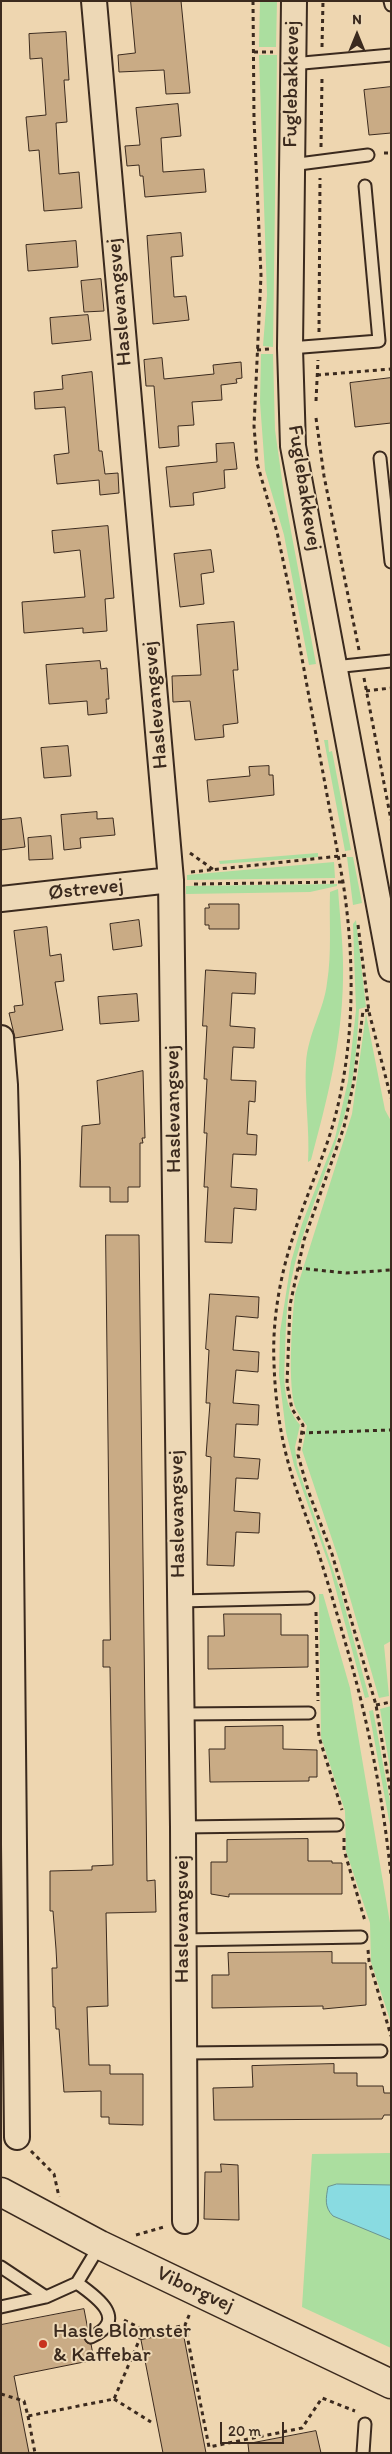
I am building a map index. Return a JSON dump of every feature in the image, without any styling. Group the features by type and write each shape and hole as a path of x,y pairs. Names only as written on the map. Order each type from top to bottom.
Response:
{"street":[{"name":"Haslevangsvej","path":"94,1 171,877 183,1827 184,2221"},
{"name":"Fuglebakkevej","path":"294,1 290,164 290,348 294,446 391,968"},
{"name":"Østrevej","path":"1,899 171,877"},
{"path":"1,1038 5,1085 7,1162 17,2137"},
{"name":"Viborgvej","path":"1,2192 100,2245 391,2384"}],"lane":[{"path":"390,1 391,5"},
{"path":"292,64 391,55"},
{"path":"290,164 368,155"},
{"path":"290,348 379,341 365,186"},
{"path":"380,458 391,562"},
{"path":"334,667 391,661"},
{"path":"179,1600 308,1598"},
{"path":"181,1714 309,1713"},
{"path":"183,1827 337,1825"},
{"path":"183,1940 361,1937"},
{"path":"185,2053 381,2051"},
{"path":"1,2307 46,2297 77,2283 100,2245"},
{"path":"1,2268 46,2297"},
{"path":"77,2283 100,2299 107,2311 108,2323 103,2332 91,2337"},
{"path":"363,2453 365,2424"}],"path":[{"path":"253,1 254,119 261,275 254,426 257,462 277,532 286,576 348,910 351,1012 348,1050 334,1122 292,1238 284,1270 274,1342 274,1365 281,1430 290,1468 347,1648 362,1705 382,1808 391,1876"},
{"path":"323,1 319,346 315,409 324,476 391,820"},
{"path":"317,375 391,369"},
{"path":"366,691 391,688"},
{"path":"171,877 338,857 368,850"},
{"path":"171,877 186,884 343,882"},
{"path":"357,918 369,1010 391,1098"},
{"path":"369,1010 363,1011 354,1081 344,1127 304,1240 290,1305 287,1384 292,1410 303,1425 298,1455 308,1490 332,1554 376,1705 391,1795"},
{"path":"298,1268 346,1273 391,1270"},
{"path":"301,1433 391,1430"},
{"path":"376,1705 391,1702"},
{"path":"17,2137 54,2174 60,2195 47,2217"},
{"path":"100,2245 184,2221"},
{"path":"199,2292 185,2325 209,2447 302,2428 322,2398 357,2412"},
{"path":"107,2311 150,2334"},
{"path":"114,2399 141,2336 185,2325"},
{"path":"1,2394 24,2401 35,2453"},
{"path":"28,2416 114,2399 151,2422"}],"green space":[{"path":"260,1 277,1 276,47 259,47"},
{"path":"259,55 277,55 273,347 263,346 267,295"},
{"path":"261,354 273,354 275,430 284,494 316,664 309,665 284,535 265,470 260,402"},
{"path":"324,740 328,740 329,752 332,751 351,850 345,851"},
{"path":"318,853 318,857 220,864 219,861"},
{"path":"347,857 353,857 362,903 353,905"},
{"path":"334,862 335,878 187,880 187,875"},
{"path":"337,884 337,886 310,892 186,894 186,886"},
{"path":"338,889 343,969 340,1026 328,1093 311,1160 308,1162 307,1052 323,1003 329,972 330,892"},
{"path":"356,920 366,1007 359,1009 354,1073 346,1110 303,1235 292,1277 287,1315 284,1372 287,1400 294,1417 300,1425 295,1447 297,1465 341,1593 369,1697 365,1698 330,1568 294,1465 286,1432 279,1375 280,1332 291,1262 302,1224 335,1138 348,1081 356,1010 353,924"},
{"path":"366,1014 385,1110 391,1121 391,1641 384,1645 389,1696 379,1698 339,1560 302,1450 307,1426 296,1409 293,1399 291,1370 295,1294 352,1114"},
{"path":"319,1594 323,1594 350,1688 390,1923 391,2023 371,1962 370,1923 346,1851 345,1811 321,1737"},
{"path":"391,1706 391,1774 380,1709"},
{"path":"373,1710 391,1807 391,1831 369,1711"},
{"path":"391,2153 391,2348 302,2307 312,2154"}],"water":[{"path":"337,2184 391,2185 391,2240 333,2216 330,2213 326,2202 328,2187"}],"building":[{"path":"131,1 181,1 190,93 166,94 164,70 119,72 118,55 135,53"},
{"path":"66,32 69,80 64,80 67,122 56,123 59,174 79,172 82,208 44,211 39,150 29,151 26,117 46,115 42,58 30,59 29,34"},
{"path":"391,87 391,133 369,135 364,90"},
{"path":"178,104 181,136 161,138 163,172 204,169 206,192 145,197 143,176 140,176 139,165 127,166 125,146 140,145 136,108"},
{"path":"181,233 183,256 171,257 174,297 186,296 189,320 153,324 147,236"},
{"path":"76,241 78,267 28,271 26,245"},
{"path":"101,279 104,311 84,312 81,281"},
{"path":"88,315 91,340 52,344 50,318"},
{"path":"162,358 164,379 214,374 213,365 241,362 242,378 236,379 237,383 221,385 222,400 192,402 194,425 178,426 179,446 159,448 154,386 146,386 144,360"},
{"path":"92,372 99,451 102,451 105,474 118,473 119,493 100,495 99,480 57,484 54,455 69,453 65,407 35,409 34,392 63,389 62,376"},
{"path":"391,378 391,423 355,427 350,383"},
{"path":"234,443 237,469 224,470 225,488 193,493 194,505 170,507 166,467 217,462 216,444"},
{"path":"108,526 114,598 105,599 107,631 83,633 83,628 24,633 22,602 85,597 80,550 54,553 52,531"},
{"path":"211,550 214,572 201,574 204,604 180,607 174,554"},
{"path":"234,622 238,670 233,670 238,723 223,725 224,737 195,740 190,701 173,702 172,676 201,675 197,625"},
{"path":"100,661 101,669 107,668 109,699 106,699 107,713 88,715 87,701 49,704 46,665"},
{"path":"68,746 71,776 44,778 41,748"},
{"path":"269,766 269,775 273,775 274,795 209,802 207,780 250,776 249,767"},
{"path":"97,812 97,819 113,818 115,835 80,838 81,848 64,850 61,815"},
{"path":"21,818 25,847 1,850 1,820"},
{"path":"51,836 53,859 29,860 28,838"},
{"path":"209,904 239,904 239,929 209,929 209,925 205,925 205,908 209,908"},
{"path":"139,920 142,946 113,950 110,924"},
{"path":"47,927 50,956 61,954 64,981 55,982 63,1030 15,1038 9,1013 15,1012 14,1006 23,1005 14,931"},
{"path":"206,970 256,973 255,994 232,993 230,1026 255,1028 254,1048 233,1047 231,1080 256,1081 255,1102 249,1101 247,1134 257,1135 256,1155 233,1154 231,1187 257,1189 256,1210 234,1208 232,1243 205,1242 208,1187 204,1187 207,1133 204,1133 207,1079 204,1079 207,1026 203,1026"},
{"path":"137,994 139,1021 100,1024 98,997"},
{"path":"143,1071 145,1138 142,1138 143,1143 140,1143 140,1187 128,1187 128,1202 110,1202 110,1187 80,1187 82,1126 100,1124 97,1081"},
{"path":"106,1235 139,1235 147,1881 155,1880 156,1912 106,1913 108,2006 87,2007 89,2065 110,2065 110,2074 143,2074 143,2125 109,2124 109,2117 101,2117 101,2091 64,2092 59,2029 56,2029 55,2007 53,2007 52,1968 57,1968 53,1911 50,1911 50,1871 92,1870 92,1866 113,1865 110,1667 103,1667 103,1640 110,1640"},
{"path":"210,1294 259,1297 258,1318 236,1316 233,1350 259,1352 258,1372 236,1370 233,1403 259,1405 258,1425 236,1424 234,1457 260,1459 258,1479 236,1478 234,1511 260,1513 259,1533 236,1532 234,1566 207,1565 211,1457 206,1456 210,1403 206,1403 209,1350 206,1349"},
{"path":"224,1614 281,1614 281,1635 308,1635 308,1667 208,1669 208,1636 224,1636"},
{"path":"283,1726 283,1749 317,1750 317,1777 309,1777 309,1781 210,1782 209,1749 225,1749 225,1727"},
{"path":"308,1839 308,1861 342,1863 342,1894 229,1894 229,1897 211,1894 211,1862 227,1862 227,1840"},
{"path":"332,1952 332,1963 366,1963 366,2005 323,2009 323,2006 212,2008 212,1975 229,1975 228,1953"},
{"path":"334,2064 334,2073 357,2073 357,2086 383,2086 384,2093 391,2093 391,2115 384,2115 382,2119 214,2120 213,2088 253,2087 252,2066"},
{"path":"221,2164 238,2165 239,2220 204,2219 205,2172 221,2172"},
{"path":"84,2309 88,2330 84,2338 87,2343 91,2344 94,2360 14,2376 29,2453 1,2453 1,2325"},
{"path":"183,2332 206,2453 163,2453 141,2340"},
{"path":"316,2431 321,2453 249,2453 248,2444"}],"place":[{"name":"Hasle Blomster & Kaffebar","path":"43,2344"}]}
